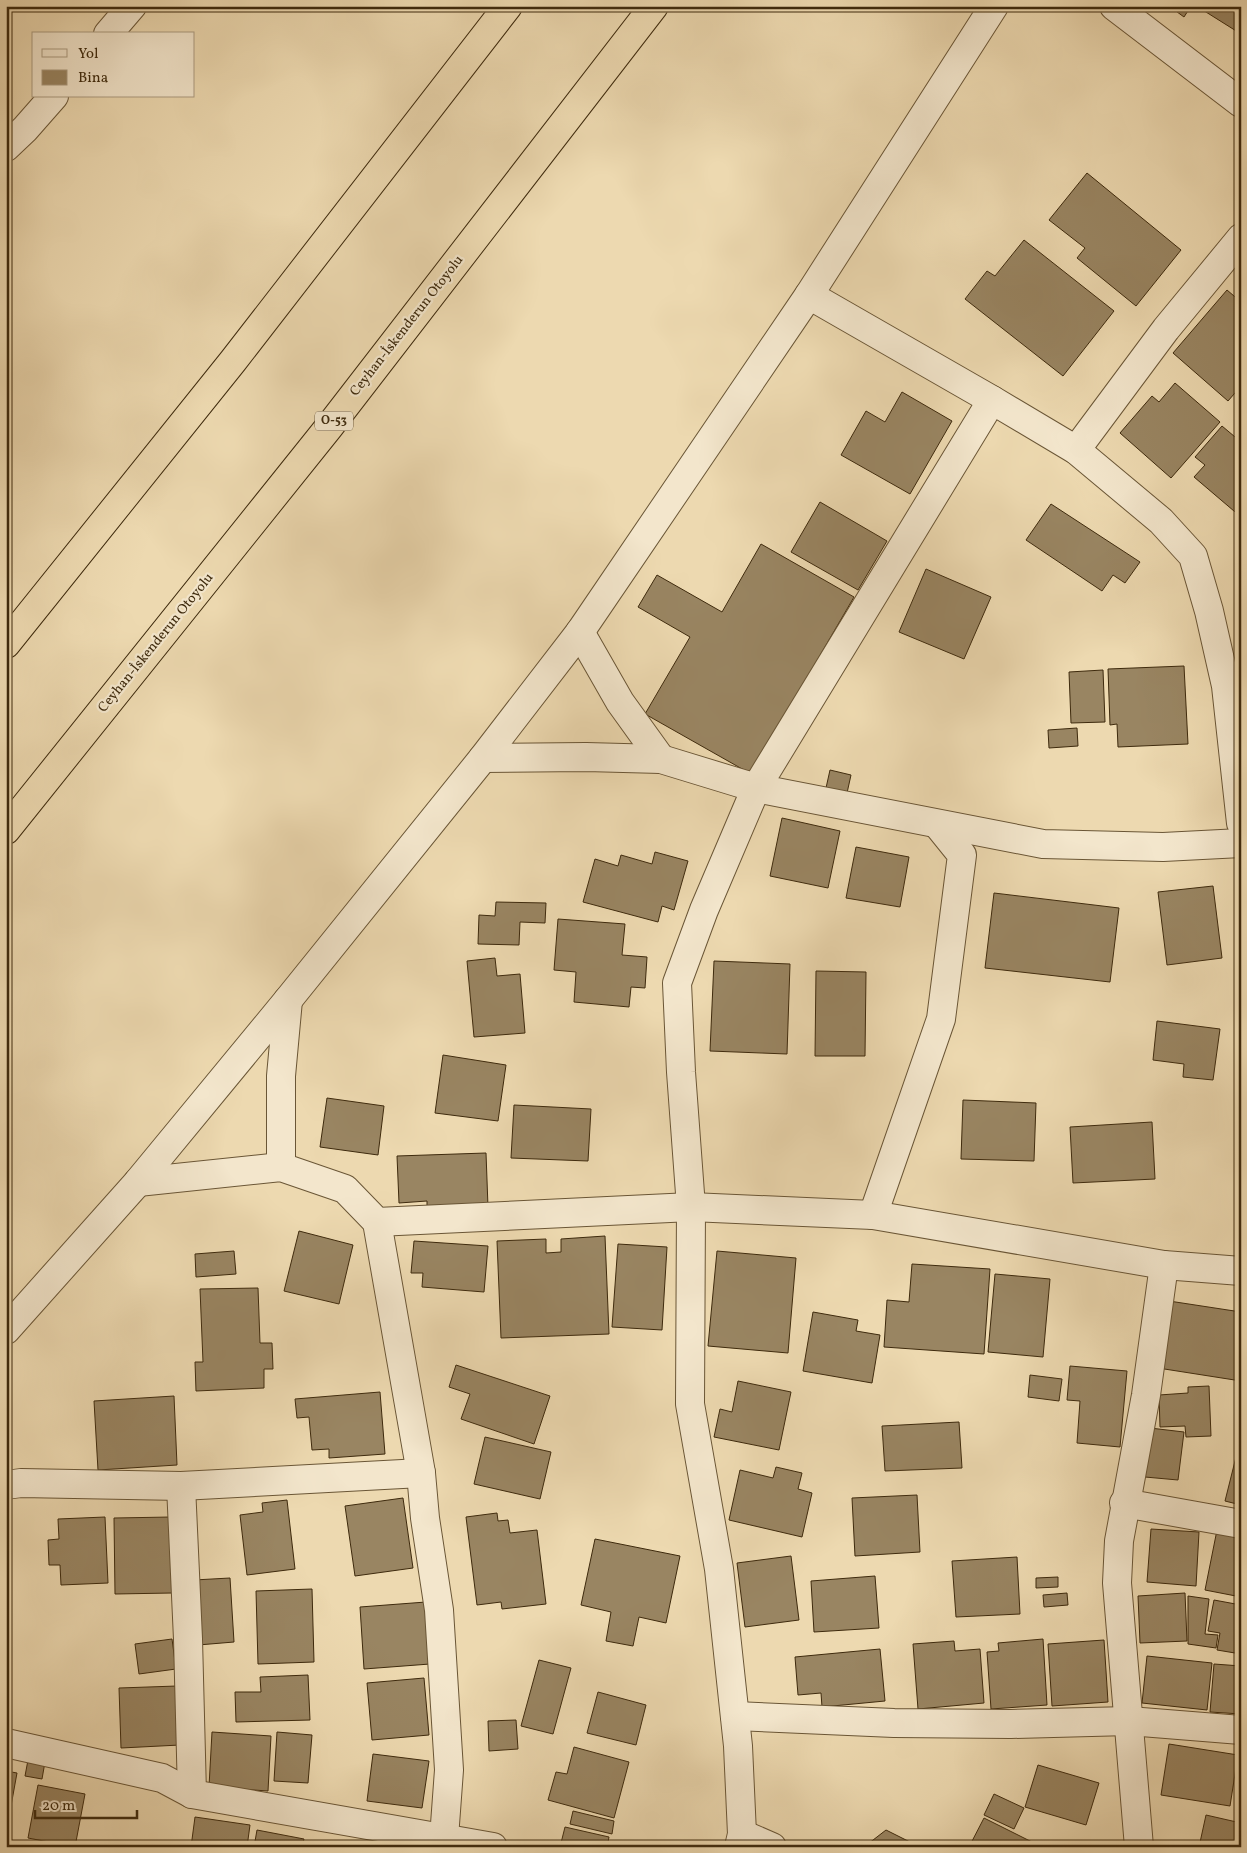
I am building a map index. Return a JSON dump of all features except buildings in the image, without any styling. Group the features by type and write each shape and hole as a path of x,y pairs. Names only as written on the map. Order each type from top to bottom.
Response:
{"highway":[{"path":"6,644 233,361 508,6"},
{"name":"Ceyhan-İskenderun Otoyolu","path":"6,830 329,427 654,6"}],"street":[{"path":"110,32 132,6"},
{"path":"6,1330 138,1182 288,1000 483,758 580,632 809,295 994,6"},
{"path":"1114,6 1241,103"},
{"path":"12,135 52,98"},
{"path":"1076,450 1166,329 1241,238"},
{"path":"809,295 1076,450 1161,521 1193,556 1233,686 1241,823"},
{"path":"772,1847 741,1840 738,1746 719,1569 690,1404 691,1207 681,1072 677,983 704,910 756,788 992,400"},
{"path":"580,632 620,702 661,759"},
{"path":"483,758 586,757 661,759 756,788 1042,844 1163,847 1241,843"},
{"path":"873,1215 941,1018 962,855 937,824"},
{"path":"281,1166 282,1076 288,1000"},
{"path":"138,1182 281,1166 345,1189 377,1222 421,1473 441,1629 449,1770 444,1838"},
{"path":"377,1222 691,1207 873,1215 1164,1265 1241,1271"},
{"path":"1139,1847 1117,1583 1119,1541 1124,1503 1146,1395 1164,1265"},
{"path":"11,1478 180,1486 421,1473"},
{"path":"180,1486 188,1639 192,1794"},
{"path":"1124,1503 1241,1524"},
{"path":"735,1716 894,1723 1129,1722 1241,1730"},
{"path":"6,1743 162,1778 192,1794 493,1847"}]}
